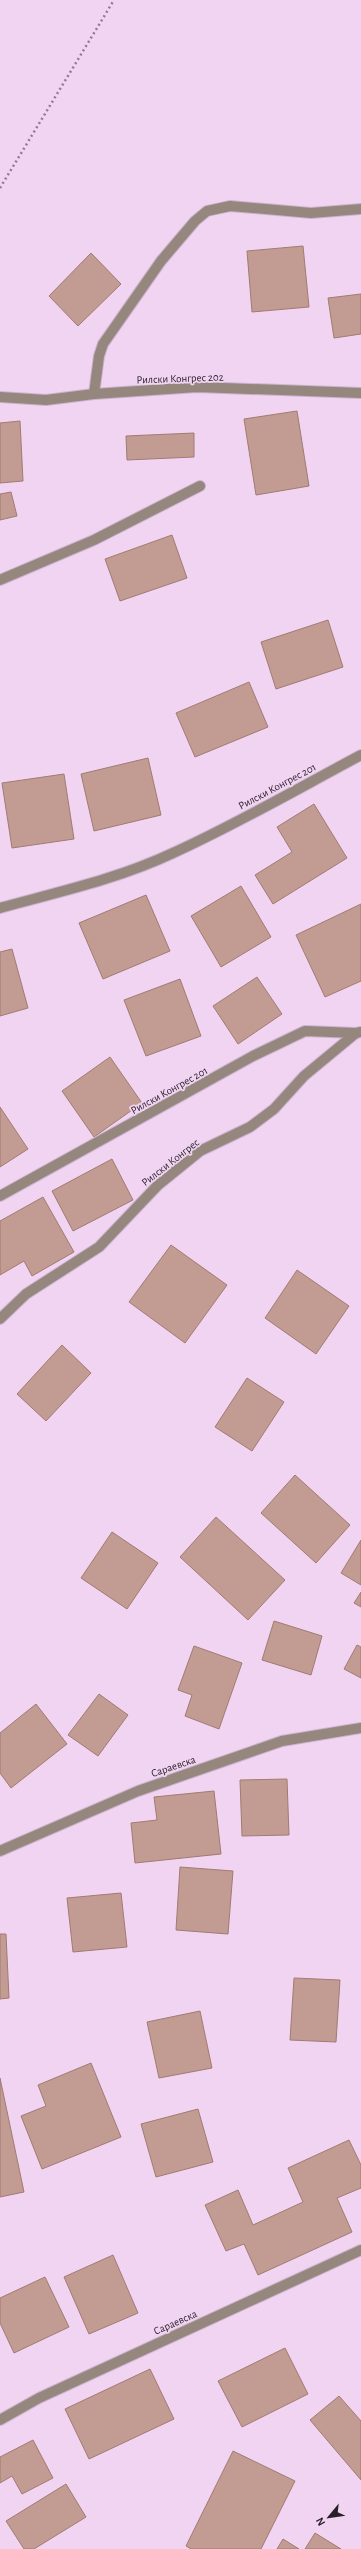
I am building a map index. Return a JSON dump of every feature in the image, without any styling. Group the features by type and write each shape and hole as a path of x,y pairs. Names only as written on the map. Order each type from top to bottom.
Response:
{"street":[{"path":"94,394 99,356 103,344 161,261 195,221 207,211 230,206 311,213 361,209"},
{"name":"Рилски Конгрес 202","path":"0,397 46,400 94,394 197,387 361,393"},
{"path":"0,580 94,540 200,486"},
{"name":"Рилски Конгрес 201","path":"0,908 107,878 173,854 269,805 361,755"},
{"name":"Рилски Конгрес 201","path":"0,1196 253,1056 305,1031 358,1033"},
{"name":"Рилски Конгрес","path":"0,1319 26,1294 99,1247 158,1185 200,1151 250,1127 274,1109 304,1076 358,1033"},
{"name":"Сараевска","path":"0,1851 138,1791 282,1741 361,1728"},
{"name":"Сараевска","path":"0,2420 46,2395 361,2250"}],"path":[{"path":"0,188 114,0"}],"building":[{"path":"303,246 309,307 252,312 247,251"},
{"path":"91,253 121,284 78,326 49,296"},
{"path":"361,294 361,334 334,338 328,298"},
{"path":"297,411 309,486 256,495 244,419"},
{"path":"20,421 23,481 0,483 0,423"},
{"path":"194,433 194,457 127,460 126,436"},
{"path":"11,492 17,516 0,520 0,494"},
{"path":"172,535 187,578 120,601 105,559"},
{"path":"328,620 343,667 276,689 261,642"},
{"path":"249,682 268,727 195,757 176,713"},
{"path":"148,758 161,815 94,831 81,774"},
{"path":"64,774 74,839 12,848 2,783"},
{"path":"314,804 347,858 273,904 255,875 292,852 277,827"},
{"path":"241,886 271,937 221,967 191,916"},
{"path":"146,895 170,951 103,979 79,923"},
{"path":"361,904 361,981 325,997 296,935"},
{"path":"12,949 28,1008 0,1016 0,952"},
{"path":"257,977 282,1014 238,1044 213,1006"},
{"path":"180,979 201,1036 146,1056 124,1000"},
{"path":"110,1057 142,1103 94,1137 62,1091"},
{"path":"0,1107 28,1149 0,1167"},
{"path":"112,1159 133,1200 73,1231 52,1191"},
{"path":"43,1197 74,1252 32,1276 24,1261 0,1275 0,1221"},
{"path":"171,1245 227,1285 185,1343 129,1302"},
{"path":"297,1270 349,1306 316,1354 265,1318"},
{"path":"62,1345 91,1373 46,1421 17,1394"},
{"path":"247,1378 284,1402 252,1451 215,1427"},
{"path":"295,1475 350,1525 316,1563 261,1513"},
{"path":"216,1517 285,1580 248,1620 180,1557"},
{"path":"112,1532 158,1563 127,1609 81,1578"},
{"path":"361,1540 361,1585 341,1573"},
{"path":"361,1592 361,1607 354,1603"},
{"path":"274,1621 322,1636 311,1675 262,1660"},
{"path":"357,1645 361,1647 361,1678 344,1669"},
{"path":"194,1646 242,1663 219,1729 185,1716 192,1695 178,1690"},
{"path":"99,1694 128,1715 98,1756 68,1735"},
{"path":"36,1704 67,1744 11,1788 0,1773 0,1733"},
{"path":"287,1779 289,1835 242,1836 240,1780"},
{"path":"214,1791 221,1854 135,1863 131,1823 157,1820 154,1797"},
{"path":"180,1867 233,1871 228,1934 176,1930"},
{"path":"121,1893 127,1947 73,1952 67,1898"},
{"path":"0,1934 6,1934 9,1998 0,1999"},
{"path":"294,1978 340,1980 336,2042 290,2040"},
{"path":"200,2011 212,2068 159,2078 147,2022"},
{"path":"91,2063 121,2137 42,2169 21,2116 46,2106 38,2085"},
{"path":"0,2078 24,2192 0,2197"},
{"path":"198,2109 213,2162 156,2177 141,2124"},
{"path":"349,2140 361,2165 361,2188 337,2198 352,2232 258,2275 244,2244 226,2251 205,2205 238,2190 253,2225 303,2202 288,2168"},
{"path":"113,2255 138,2313 89,2334 64,2277"},
{"path":"45,2277 69,2327 14,2353 0,2323 0,2298"},
{"path":"285,2348 308,2394 242,2427 218,2381"},
{"path":"150,2369 174,2419 89,2459 65,2409"},
{"path":"339,2396 361,2421 361,2480 310,2420"},
{"path":"33,2440 53,2478 22,2494 12,2476 0,2483 0,2457"},
{"path":"233,2451 295,2481 261,2549 191,2549 186,2546"},
{"path":"66,2484 86,2517 34,2549 24,2549 6,2521"},
{"path":"315,2533 341,2549 305,2549"},
{"path":"283,2539 299,2549 277,2549"}]}
